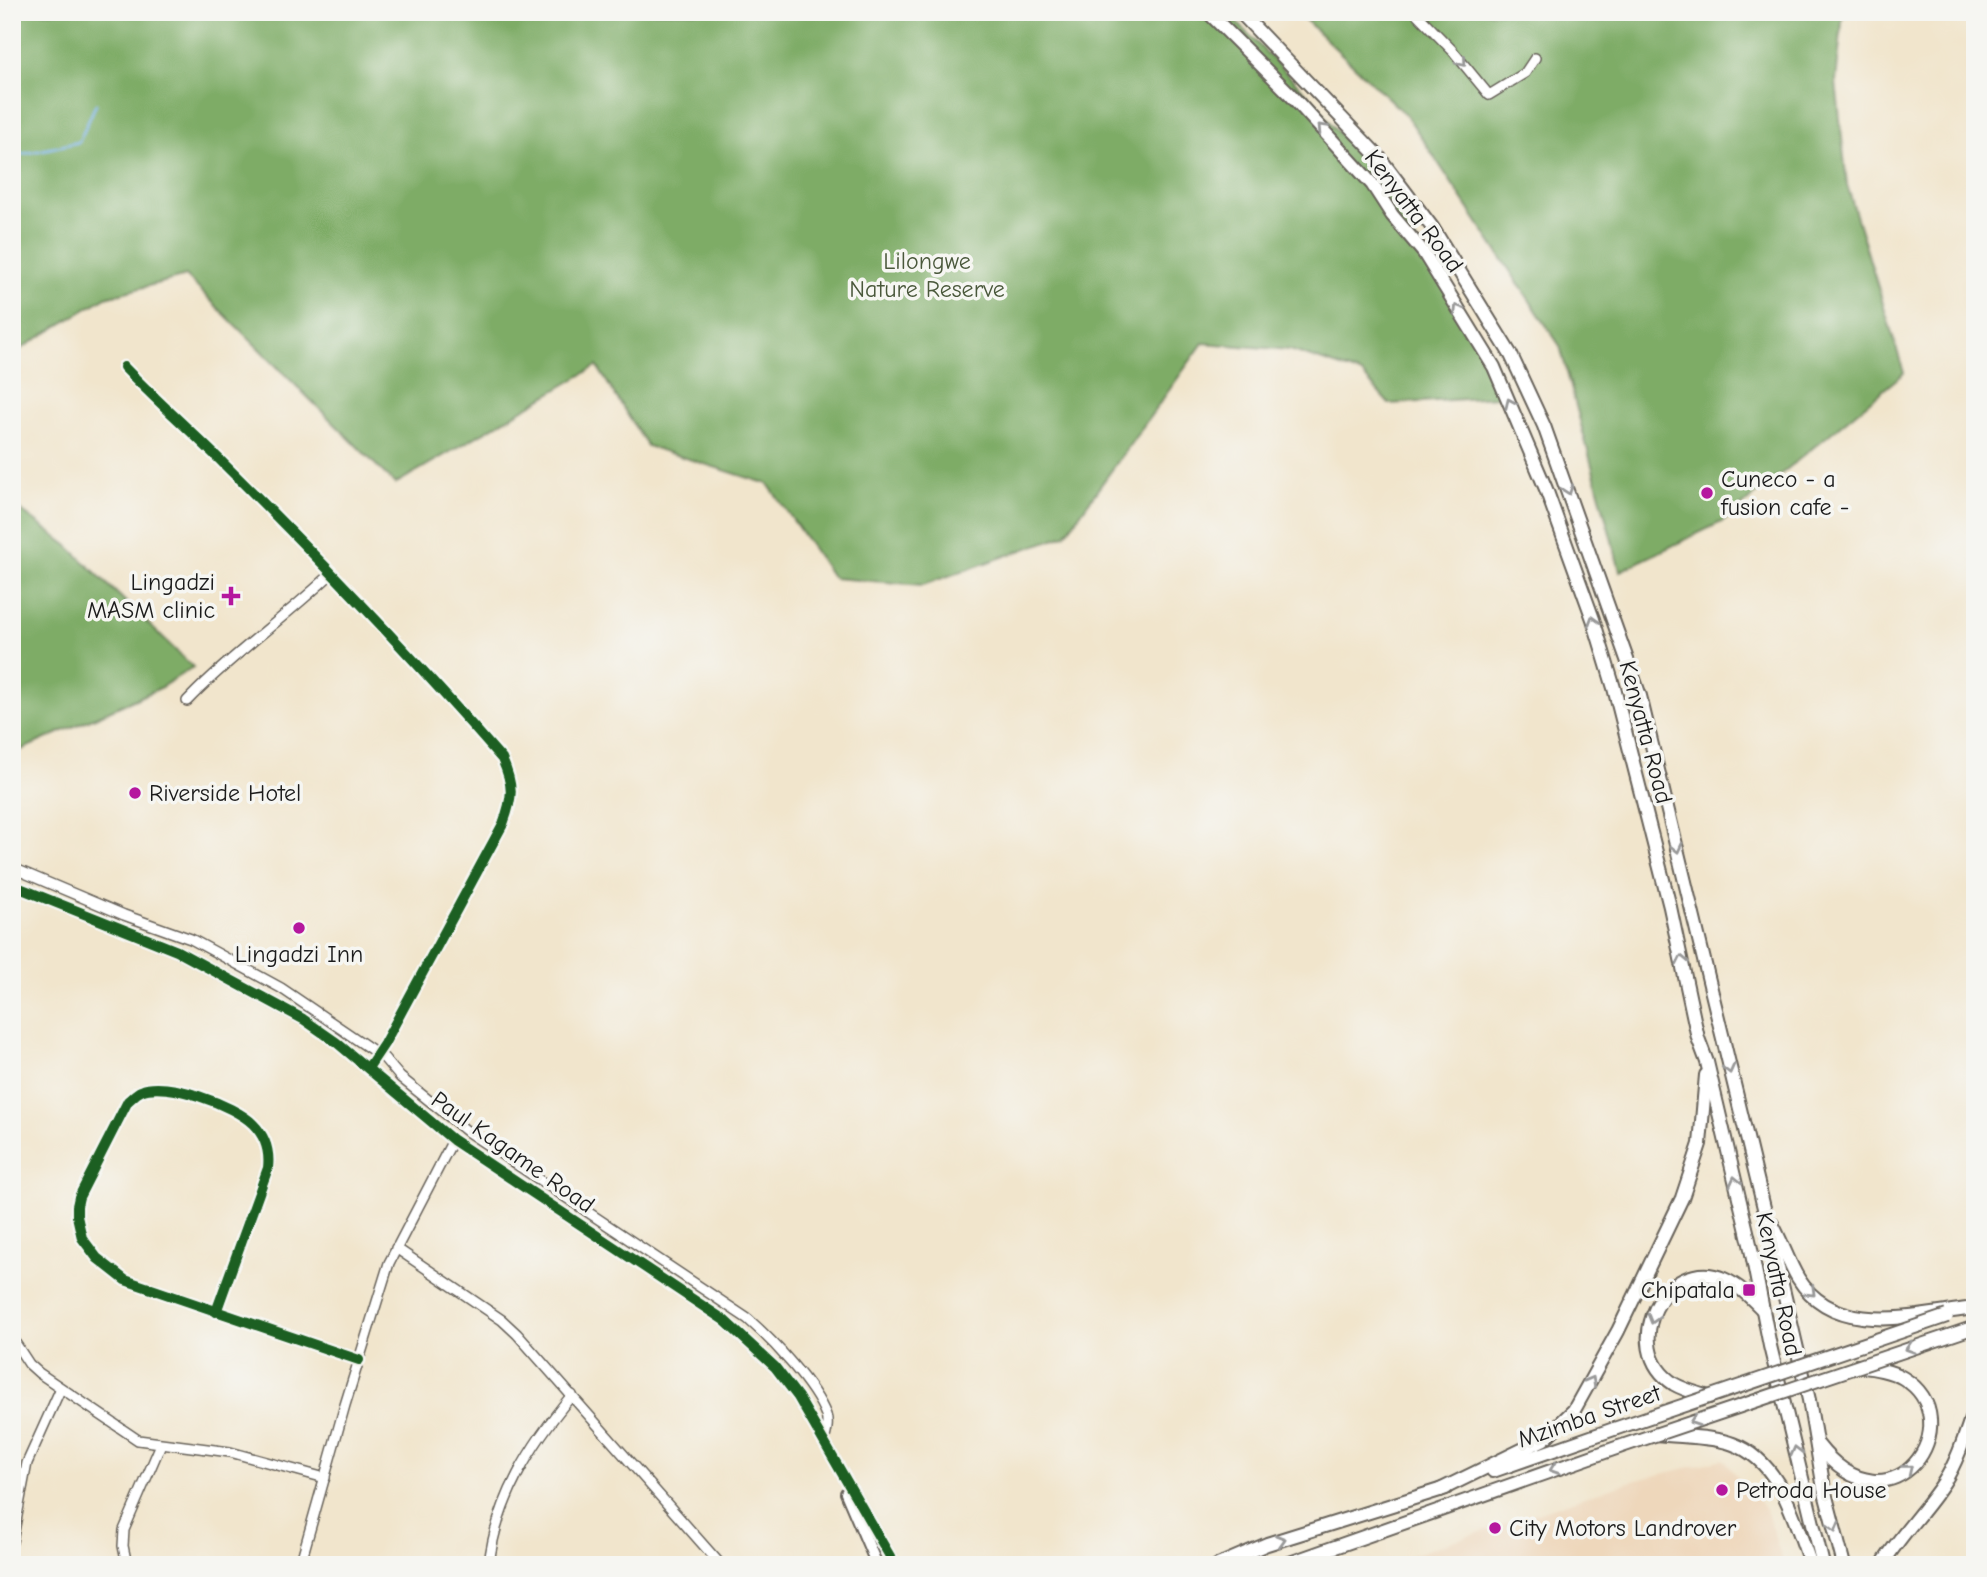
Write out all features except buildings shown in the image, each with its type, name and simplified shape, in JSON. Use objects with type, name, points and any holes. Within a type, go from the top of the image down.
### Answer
[{"type":"main road","name":"Kenyatta Road","points":[[1209,12],[1289,93],[1372,184],[1392,215],[1424,253],[1494,367],[1526,440],[1574,565],[1614,688],[1670,907],[1698,1038],[1707,1062],[1823,1565]]},
{"type":"main road","name":"Kenyatta Road","points":[[1240,12],[1380,158],[1432,227],[1511,355],[1544,426],[1640,696],[1765,1212],[1809,1400],[1824,1489],[1844,1565]]},
{"type":"main road","points":[[1440,1490],[1544,1439],[1574,1410],[1618,1332],[1682,1198],[1700,1144],[1707,1062]]},
{"type":"main road","points":[[1765,1212],[1799,1280],[1814,1297],[1833,1308],[1858,1318],[1886,1320],[1971,1308]]},
{"type":"main road","points":[[1709,1397],[1674,1383],[1659,1370],[1651,1355],[1648,1337],[1659,1301],[1685,1280],[1705,1276],[1722,1278],[1740,1287],[1762,1309]]},
{"type":"main road","name":"Mzimba Street","points":[[1218,1565],[1267,1544],[1440,1490],[1971,1308]]},
{"type":"main road","name":"Mzimba Street","points":[[1284,1565],[1315,1559],[1619,1447],[1975,1327]]},
{"type":"main road","points":[[1815,1442],[1829,1459],[1845,1471],[1865,1478],[1888,1481],[1905,1474],[1916,1462],[1928,1439],[1931,1419],[1924,1401],[1902,1377],[1856,1366]]},
{"type":"main road","points":[[1882,1565],[1891,1549],[1945,1480],[1958,1454],[1975,1407]]},
{"type":"main road","points":[[1657,1434],[1733,1444],[1753,1455],[1769,1469],[1781,1489],[1811,1565]]},
{"type":"street","points":[[1415,12],[1489,95],[1525,73],[1535,58]]},
{"type":"street","points":[[124,367],[368,610],[502,759],[512,784],[512,795],[503,824],[368,1068]]},
{"type":"street","points":[[187,701],[208,679],[332,573]]},
{"type":"street","points":[[12,877],[20,871],[205,946],[281,988],[377,1054],[400,1077],[468,1132],[748,1319],[781,1351],[809,1387],[826,1415],[828,1428],[824,1442]]},
{"type":"street","name":"Paul Kagame Road","points":[[12,886],[177,951],[303,1019],[336,1042],[453,1140],[741,1334],[775,1367],[798,1397],[833,1461],[877,1565]]},
{"type":"street","points":[[216,1312],[268,1168],[268,1150],[255,1126],[239,1114],[180,1091],[155,1088],[141,1091],[128,1101],[79,1197],[76,1216],[79,1229],[97,1258],[116,1275],[216,1312],[359,1360]]},
{"type":"street","points":[[300,1565],[381,1288],[396,1248],[453,1140]]},
{"type":"street","points":[[396,1248],[502,1320],[572,1395],[721,1565]]},
{"type":"street","points":[[12,1338],[29,1364],[61,1390],[134,1438],[230,1452],[325,1478]]},
{"type":"street","points":[[12,1542],[27,1463],[61,1390]]},
{"type":"street","points":[[489,1565],[498,1522],[511,1483],[556,1414],[572,1395]]},
{"type":"street","points":[[127,1565],[122,1538],[124,1530],[161,1444]]},
{"type":"street","name":"Paul Kagame Road","points":[[833,1461],[894,1565]]},
{"type":"shaded area","points":[[1723,1459],[1766,1510],[1784,1565],[1382,1565],[1629,1482]]},
{"type":"green space","name":"Lilongwe Nature Reserve","points":[[27,12],[1227,12],[1309,96],[1387,194],[1511,396],[1389,404],[1362,374],[1290,350],[1203,343],[1065,535],[923,585],[833,578],[768,484],[647,446],[597,366],[395,484],[186,276],[106,297],[19,350],[12,363],[12,18]]},
{"type":"green space","points":[[1297,12],[1843,12],[1836,82],[1847,185],[1904,373],[1724,521],[1620,571],[1560,346],[1407,116]]},
{"type":"green space","points":[[12,504],[67,545],[193,667],[158,689],[12,754]]},
{"type":"waterway","points":[[12,182],[19,155],[79,142],[96,104]]},
{"type":"cycle path","points":[[124,367],[212,452],[366,609],[502,759],[506,768],[511,792],[503,824],[384,1044],[368,1068]]},
{"type":"cycle path","points":[[12,885],[177,951],[303,1019],[336,1042],[453,1140],[724,1320],[775,1367],[798,1397],[895,1565]]},
{"type":"cycle path","points":[[216,1312],[268,1168],[266,1144],[253,1124],[216,1102],[166,1089],[152,1088],[141,1091],[128,1101],[79,1197],[77,1216],[82,1238],[97,1258],[125,1280],[359,1360]]},
{"type":"place","name":"Cuneco - a fusion cafe -","points":[[1707,493]]},
{"type":"place","name":"Lingadzi MASM clinic","points":[[231,596]]},
{"type":"place","name":"Riverside Hotel","points":[[135,793]]},
{"type":"place","name":"Lingadzi Inn","points":[[299,928]]},
{"type":"place","name":"Chipatala","points":[[1749,1290]]},
{"type":"place","name":"Petroda House","points":[[1722,1490]]},
{"type":"place","name":"City Motors Landrover","points":[[1495,1528]]}]
